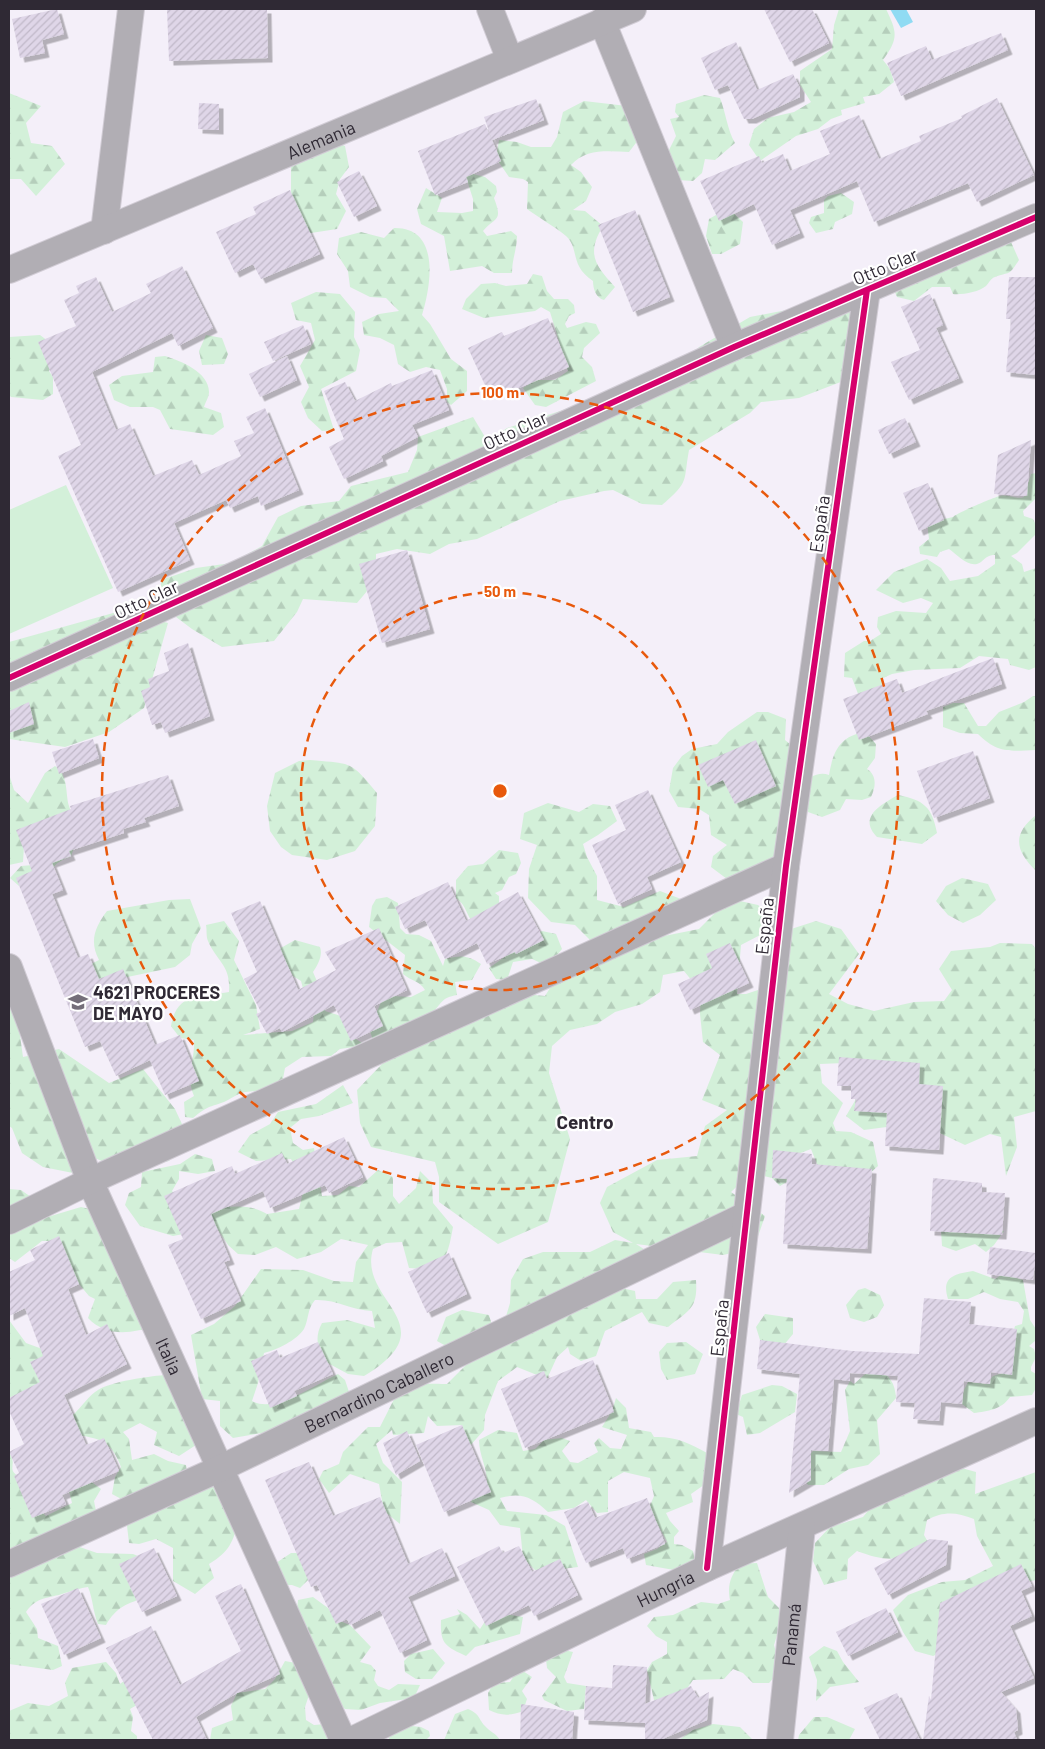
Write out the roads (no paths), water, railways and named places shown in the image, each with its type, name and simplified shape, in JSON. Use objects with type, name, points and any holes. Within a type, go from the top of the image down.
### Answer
[{"type":"street","points":[[104,231],[131,9]]},
{"type":"street","points":[[490,9],[510,60]]},
{"type":"street","name":"Alemania","points":[[9,270],[632,9]]},
{"type":"street","points":[[602,21],[734,346]]},
{"type":"street","name":"Otto Clar","points":[[9,678],[734,346],[1036,217]]},
{"type":"street","name":"España","points":[[707,1568],[786,866],[868,290]]},
{"type":"street","points":[[9,1221],[90,1181],[786,866]]},
{"type":"street","name":"Italia","points":[[9,967],[90,1181],[343,1740]]},
{"type":"street","name":"Bernardino Caballero","points":[[9,1564],[219,1469],[746,1215]]},
{"type":"street","name":"Hungria","points":[[352,1740],[707,1568],[1036,1421]]},
{"type":"street","name":"Panamá","points":[[780,1740],[802,1527]]},
{"type":"water","points":[[890,9],[906,9],[913,22],[901,28]]},
{"type":"place","name":"4621 PROCERES DE MAYO","points":[[78,1002]]},
{"type":"district","name":"Centro","points":[[585,1121]]}]
